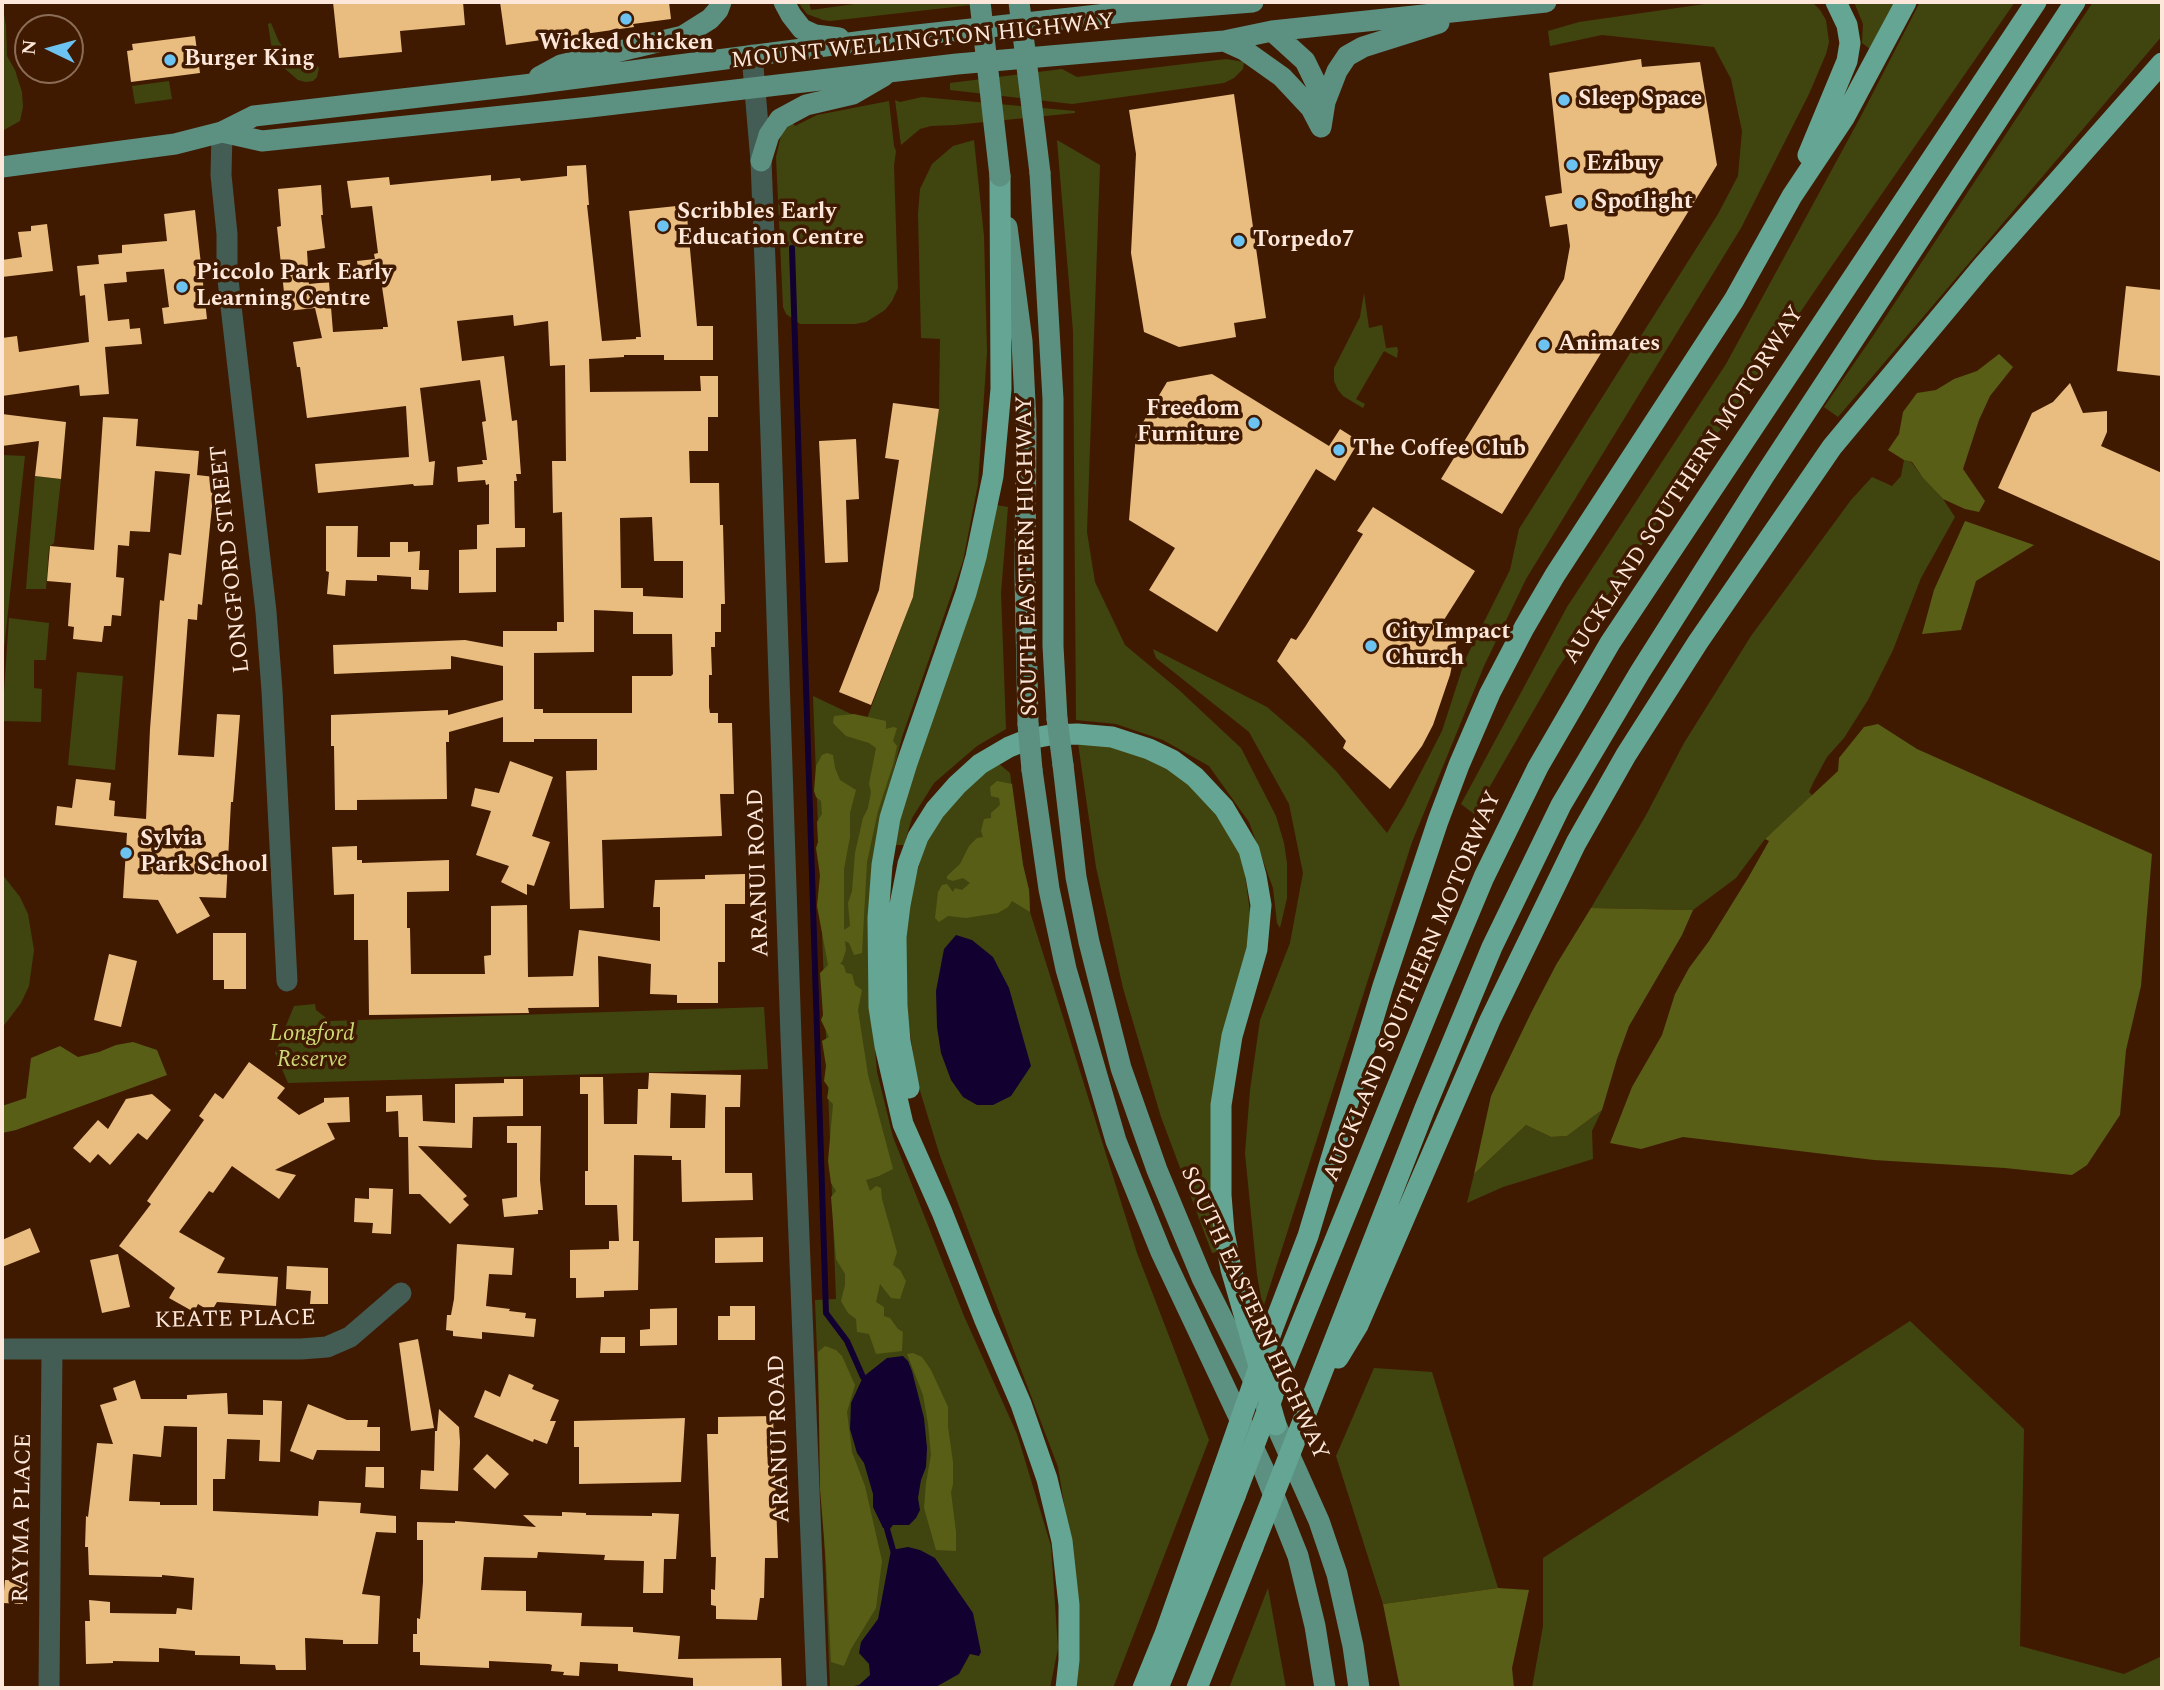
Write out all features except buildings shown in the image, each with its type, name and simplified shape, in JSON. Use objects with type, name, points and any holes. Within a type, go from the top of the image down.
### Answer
[{"type":"highway","points":[[1143,1688],[1308,1236],[1383,986],[1437,821],[1459,765],[1490,693],[1524,628],[1555,575],[1734,300],[1791,195],[1847,61],[1850,43],[1847,25],[1836,2]]},
{"type":"highway","points":[[1791,195],[1844,118],[1906,2]]},
{"type":"highway","name":"AUCKLAND SOUTHERN MOTORWAY","points":[[1158,1688],[1286,1361],[1447,964],[1484,877],[1538,767],[1610,643],[2036,2]]},
{"type":"highway","points":[[1197,1688],[1425,1108],[1492,947],[1561,805],[1640,672],[1764,476],[2075,2]]},
{"type":"highway","points":[[1308,1408],[1357,1325],[1490,1020],[1576,843],[1626,755],[1698,642],[1832,447],[1982,267],[2162,62]]},
{"type":"highway","points":[[1000,176],[1001,389],[993,475],[966,593],[907,763],[891,818],[881,865],[878,918],[879,1007],[903,1124],[1021,1404],[1047,1479],[1062,1541],[1067,1583],[1070,1632],[1066,1688]]},
{"type":"highway","points":[[942,1212],[911,1098],[900,1041],[897,1006],[896,937],[908,864],[918,837],[935,810],[957,785],[980,764],[1019,743],[1050,735],[1077,734],[1112,737],[1149,749],[1172,760],[1195,777],[1224,808],[1249,850],[1256,876],[1261,905],[1257,948],[1232,1036],[1221,1105],[1221,1195],[1231,1269],[1276,1425]]},
{"type":"main road","points":[[524,85],[561,65],[683,36],[710,19],[721,2]]},
{"type":"main road","points":[[784,2],[790,15],[802,29],[815,35],[872,40]]},
{"type":"main road","name":"SOUTH EASTERN HIGHWAY","points":[[980,2],[1023,355],[1028,724],[1049,889],[1066,969],[1116,1141],[1161,1252],[1264,1468],[1298,1556],[1315,1626],[1325,1688]]},
{"type":"main road","name":"SOUTH EASTERN HIGHWAY","points":[[1018,2],[1040,173],[1052,399],[1056,719],[1076,877],[1089,942],[1121,1068],[1157,1170],[1202,1278],[1276,1425],[1319,1521],[1337,1574],[1359,1688]]},
{"type":"main road","points":[[1125,12],[1145,2]]},
{"type":"main road","name":"MOUNT WELLINGTON HIGHWAY","points":[[2,167],[175,144],[222,132],[254,116],[524,85],[872,40],[1125,12],[1253,2]]},
{"type":"main road","name":"MOUNT WELLINGTON HIGHWAY","points":[[222,132],[262,141],[892,72],[1105,50],[1224,41],[1272,31],[1546,2]]},
{"type":"main road","points":[[1224,41],[1244,50],[1282,76],[1311,108],[1321,127],[1325,102],[1337,71],[1347,56],[1363,47],[1481,10]]},
{"type":"main road","points":[[1272,31],[1305,61],[1325,102]]},
{"type":"main road","points":[[761,161],[769,135],[780,119],[806,105],[853,94],[892,72]]},
{"type":"street","name":"ARANUI ROAD","points":[[752,55],[761,161],[817,1688]]},
{"type":"street","name":"LONGFORD STREET","points":[[222,132],[221,175],[227,234],[228,284],[265,605],[272,691],[287,981]]},
{"type":"street","name":"KEATE PLACE","points":[[2,1349],[327,1347],[350,1337],[401,1293]]},
{"type":"street","name":"RAYMA PLACE","points":[[49,1688],[52,1349]]},
{"type":"green space","points":[[2,2],[7,56],[14,68],[14,84],[19,84],[22,92],[23,107],[20,121],[2,131]]},
{"type":"green space","points":[[798,2],[809,2],[811,10],[869,2],[998,2],[830,21],[807,14]]},
{"type":"green space","points":[[1719,2],[1812,2],[1826,20],[1829,42],[1826,54],[1809,94],[1741,228],[1526,579],[1484,666],[1412,842],[1263,1308],[1257,1275],[1245,1153],[1250,1090],[1260,1020],[1290,943],[1303,873],[1289,804],[1249,732],[1156,658],[1153,649],[1267,707],[1336,771],[1387,833],[1442,731],[1465,660],[1510,570],[1519,529],[1718,214],[1738,176],[1742,131],[1731,79],[1714,47],[1602,35],[1550,46],[1548,31],[1579,22]]},
{"type":"green space","points":[[1854,2],[1894,2],[1870,49],[1862,43],[1863,24]]},
{"type":"green space","points":[[1920,2],[2015,2],[1558,668],[1474,814],[1461,804],[1567,607],[1726,364]]},
{"type":"green space","points":[[2093,2],[2162,2],[2162,36],[1838,417],[1824,407]]},
{"type":"green space","points":[[271,23],[284,48],[319,68],[313,81],[298,80],[277,62],[268,24]]},
{"type":"green space","points":[[1226,59],[1244,62],[1243,69],[1224,83],[1072,104],[950,90],[950,83],[1062,69],[1077,77]]},
{"type":"green space","points":[[169,81],[172,99],[135,104],[132,86]]},
{"type":"green space","points":[[922,97],[1075,113],[931,126],[920,129],[901,145],[895,100],[900,102]]},
{"type":"green space","points":[[889,101],[896,151],[894,166],[898,288],[885,310],[866,322],[800,324],[786,314],[783,307],[776,157],[782,131],[791,120],[795,126],[817,115]]},
{"type":"green space","points":[[974,140],[984,236],[987,352],[978,484],[963,561],[902,737],[878,833],[870,990],[877,1072],[893,1137],[964,1316],[1017,1434],[1051,1546],[1058,1648],[1050,1688],[830,1688],[815,1300],[836,1299],[813,696],[866,721],[913,597],[939,409],[940,339],[921,338],[918,214],[920,189],[932,164],[953,146]]},
{"type":"green space","points":[[1057,140],[1100,165],[1087,532],[1095,582],[1125,645],[1179,690],[1241,748],[1276,816],[1284,843],[1287,898],[1280,928],[1273,888],[1249,822],[1209,766],[1163,740],[1116,724],[1076,720],[1073,331]]},
{"type":"green space","points":[[1364,293],[1369,328],[1382,325],[1386,348],[1397,347],[1398,350],[1397,358],[1384,351],[1356,399],[1365,404],[1363,408],[1338,390],[1334,381],[1334,368],[1360,317]]},
{"type":"green space","points":[[1999,354],[2013,367],[1990,396],[1963,469],[1985,501],[1979,512],[1943,499],[1912,462],[1888,450],[1899,434],[1903,412],[1917,393],[1936,390],[1954,379],[1977,371]]},
{"type":"green space","points":[[2,455],[25,456],[2,667]]},
{"type":"green space","points":[[1904,460],[1911,462],[1955,517],[1921,578],[1893,650],[1868,700],[1844,738],[1827,757],[1814,781],[1809,792],[1813,796],[1765,839],[1736,878],[1693,910],[1591,908],[1645,817],[1684,743],[1751,636],[1851,500],[1872,477],[1892,486],[1901,476]]},
{"type":"green space","points":[[35,476],[61,479],[54,543],[49,547],[46,589],[26,589]]},
{"type":"green space","points":[[996,505],[1008,507],[1001,593],[1006,729],[977,746],[934,783],[912,818],[904,845],[895,845],[896,826]]},
{"type":"green space","points":[[1965,521],[2034,545],[1976,581],[1961,630],[1922,634],[1934,590]]},
{"type":"green space","points":[[9,618],[49,623],[46,660],[34,660],[34,688],[42,689],[41,722],[2,721]]},
{"type":"green space","points":[[77,672],[123,676],[115,770],[68,765]]},
{"type":"green space","points":[[854,714],[886,721],[886,729],[897,728],[893,741],[897,746],[893,765],[878,811],[867,862],[862,953],[854,955],[849,943],[845,941],[846,950],[840,963],[846,973],[852,974],[855,985],[862,990],[858,1010],[868,1075],[893,1169],[866,1180],[870,1191],[876,1186],[881,1188],[897,1252],[893,1265],[900,1270],[906,1281],[900,1299],[891,1298],[880,1284],[876,1302],[884,1307],[884,1316],[890,1318],[903,1332],[902,1351],[876,1354],[869,1334],[857,1332],[856,1319],[848,1313],[841,1301],[845,1274],[836,1259],[831,1197],[836,1191],[831,1183],[828,1161],[833,1104],[827,1098],[829,1088],[824,1081],[826,1066],[822,1041],[829,1037],[821,1020],[823,1015],[820,973],[828,965],[817,906],[820,875],[816,848],[817,822],[822,814],[821,801],[814,791],[816,766],[822,755],[827,753],[833,755],[840,780],[856,790],[850,813],[850,837],[844,869],[844,930],[850,926],[848,903],[852,891],[855,853],[868,808],[871,792],[869,784],[876,748],[846,736],[833,723],[834,716]]},
{"type":"green space","points":[[1878,724],[1917,749],[2152,854],[2141,986],[2126,1050],[2120,1115],[2087,1165],[2072,1175],[1874,1160],[1683,1137],[1641,1149],[1610,1143],[1632,1087],[1662,1035],[1675,994],[1748,878],[1769,841],[1765,839],[1838,771],[1839,758],[1864,727]]},
{"type":"green space","points":[[1078,743],[1124,748],[1168,768],[1213,804],[1243,859],[1252,928],[1229,1011],[1220,1251],[1212,1253],[1161,1117],[1123,988],[1096,867]]},
{"type":"green space","points":[[998,763],[1010,773],[1029,890],[1030,912],[1137,1253],[1209,1440],[1113,1688],[1075,1688],[1075,1570],[1058,1467],[940,1156],[917,1081],[907,1011],[905,932],[923,849],[952,801],[976,778]]},
{"type":"green space","points":[[997,781],[1012,784],[1030,912],[1012,901],[998,913],[966,918],[948,916],[939,922],[935,918],[938,892],[942,885],[947,884],[953,892],[955,888],[962,890],[970,883],[963,878],[953,881],[947,879],[947,876],[960,864],[969,846],[977,838],[983,837],[981,831],[984,819],[991,818],[991,813],[1000,805],[999,798],[991,796],[990,787]]},
{"type":"green space","points":[[2,874],[20,897],[28,914],[34,950],[29,986],[21,1003],[2,1028]]},
{"type":"green space","points":[[1591,908],[1693,910],[1682,935],[1629,1026],[1602,1110],[1567,1136],[1551,1137],[1526,1125],[1474,1174],[1491,1096],[1556,965]]},
{"type":"green space","name":"Longford Reserve","points":[[315,1004],[316,1010],[330,1021],[764,1007],[768,1069],[288,1083],[275,1053],[294,1006]]},
{"type":"green space","points":[[133,1042],[157,1050],[167,1075],[2,1133],[2,1106],[26,1098],[31,1058],[60,1046],[78,1057]]},
{"type":"green space","points":[[1602,1110],[1592,1131],[1593,1159],[1503,1187],[1467,1203],[1474,1174],[1526,1125],[1551,1137],[1567,1136]]},
{"type":"green space","points":[[1910,1321],[2024,1429],[2020,1646],[2124,1674],[2162,1656],[2162,1688],[1532,1688],[1543,1626],[1543,1558]]},
{"type":"green space","points":[[825,1346],[836,1350],[842,1356],[855,1385],[847,1412],[852,1452],[865,1486],[882,1561],[876,1608],[844,1666],[831,1662],[820,1489],[818,1352]]},
{"type":"green space","points":[[913,1353],[922,1357],[931,1370],[948,1407],[956,1551],[936,1550],[924,1508],[931,1455],[923,1395],[907,1354]]},
{"type":"green space","points":[[1374,1368],[1432,1372],[1498,1588],[1383,1604],[1336,1456]]},
{"type":"green space","points":[[1268,1588],[1286,1688],[1229,1688]]},
{"type":"green space","points":[[1498,1588],[1529,1590],[1512,1668],[1514,1688],[1400,1688],[1383,1604]]},
{"type":"shaded area","points":[[956,935],[972,940],[993,957],[1009,988],[1031,1066],[1011,1096],[993,1105],[977,1105],[963,1097],[951,1080],[941,1053],[936,991],[944,949]]},
{"type":"shaded area","points":[[903,1356],[912,1371],[924,1418],[926,1467],[921,1480],[918,1498],[920,1510],[916,1518],[909,1525],[893,1525],[890,1529],[883,1528],[873,1507],[873,1494],[864,1463],[857,1453],[850,1429],[851,1403],[863,1377],[887,1358]]},
{"type":"shaded area","points":[[908,1547],[935,1558],[973,1613],[981,1652],[979,1656],[970,1654],[959,1674],[934,1688],[844,1688],[859,1685],[870,1675],[869,1664],[859,1653],[861,1642],[878,1619],[891,1550]]},
{"type":"waterway","points":[[792,248],[826,1313],[847,1341],[863,1377]]},
{"type":"waterway","points":[[887,1529],[893,1550]]},
{"type":"place","name":"Wicked Chicken","points":[[626,19]]},
{"type":"place","name":"Burger King","points":[[170,60]]},
{"type":"place","name":"Sleep Space","points":[[1564,100]]},
{"type":"place","name":"Ezibuy","points":[[1572,165]]},
{"type":"place","name":"Spotlight","points":[[1580,203]]},
{"type":"place","name":"Scribbles Early Education Centre","points":[[663,226]]},
{"type":"place","name":"Torpedo7","points":[[1239,241]]},
{"type":"place","name":"Piccolo Park Early Learning Centre","points":[[182,287]]},
{"type":"place","name":"Animates","points":[[1544,345]]},
{"type":"place","name":"Freedom Furniture","points":[[1254,423]]},
{"type":"place","name":"The Coffee Club","points":[[1339,450]]},
{"type":"place","name":"City Impact Church","points":[[1371,646]]},
{"type":"place","name":"Sylvia Park School","points":[[126,853]]}]
